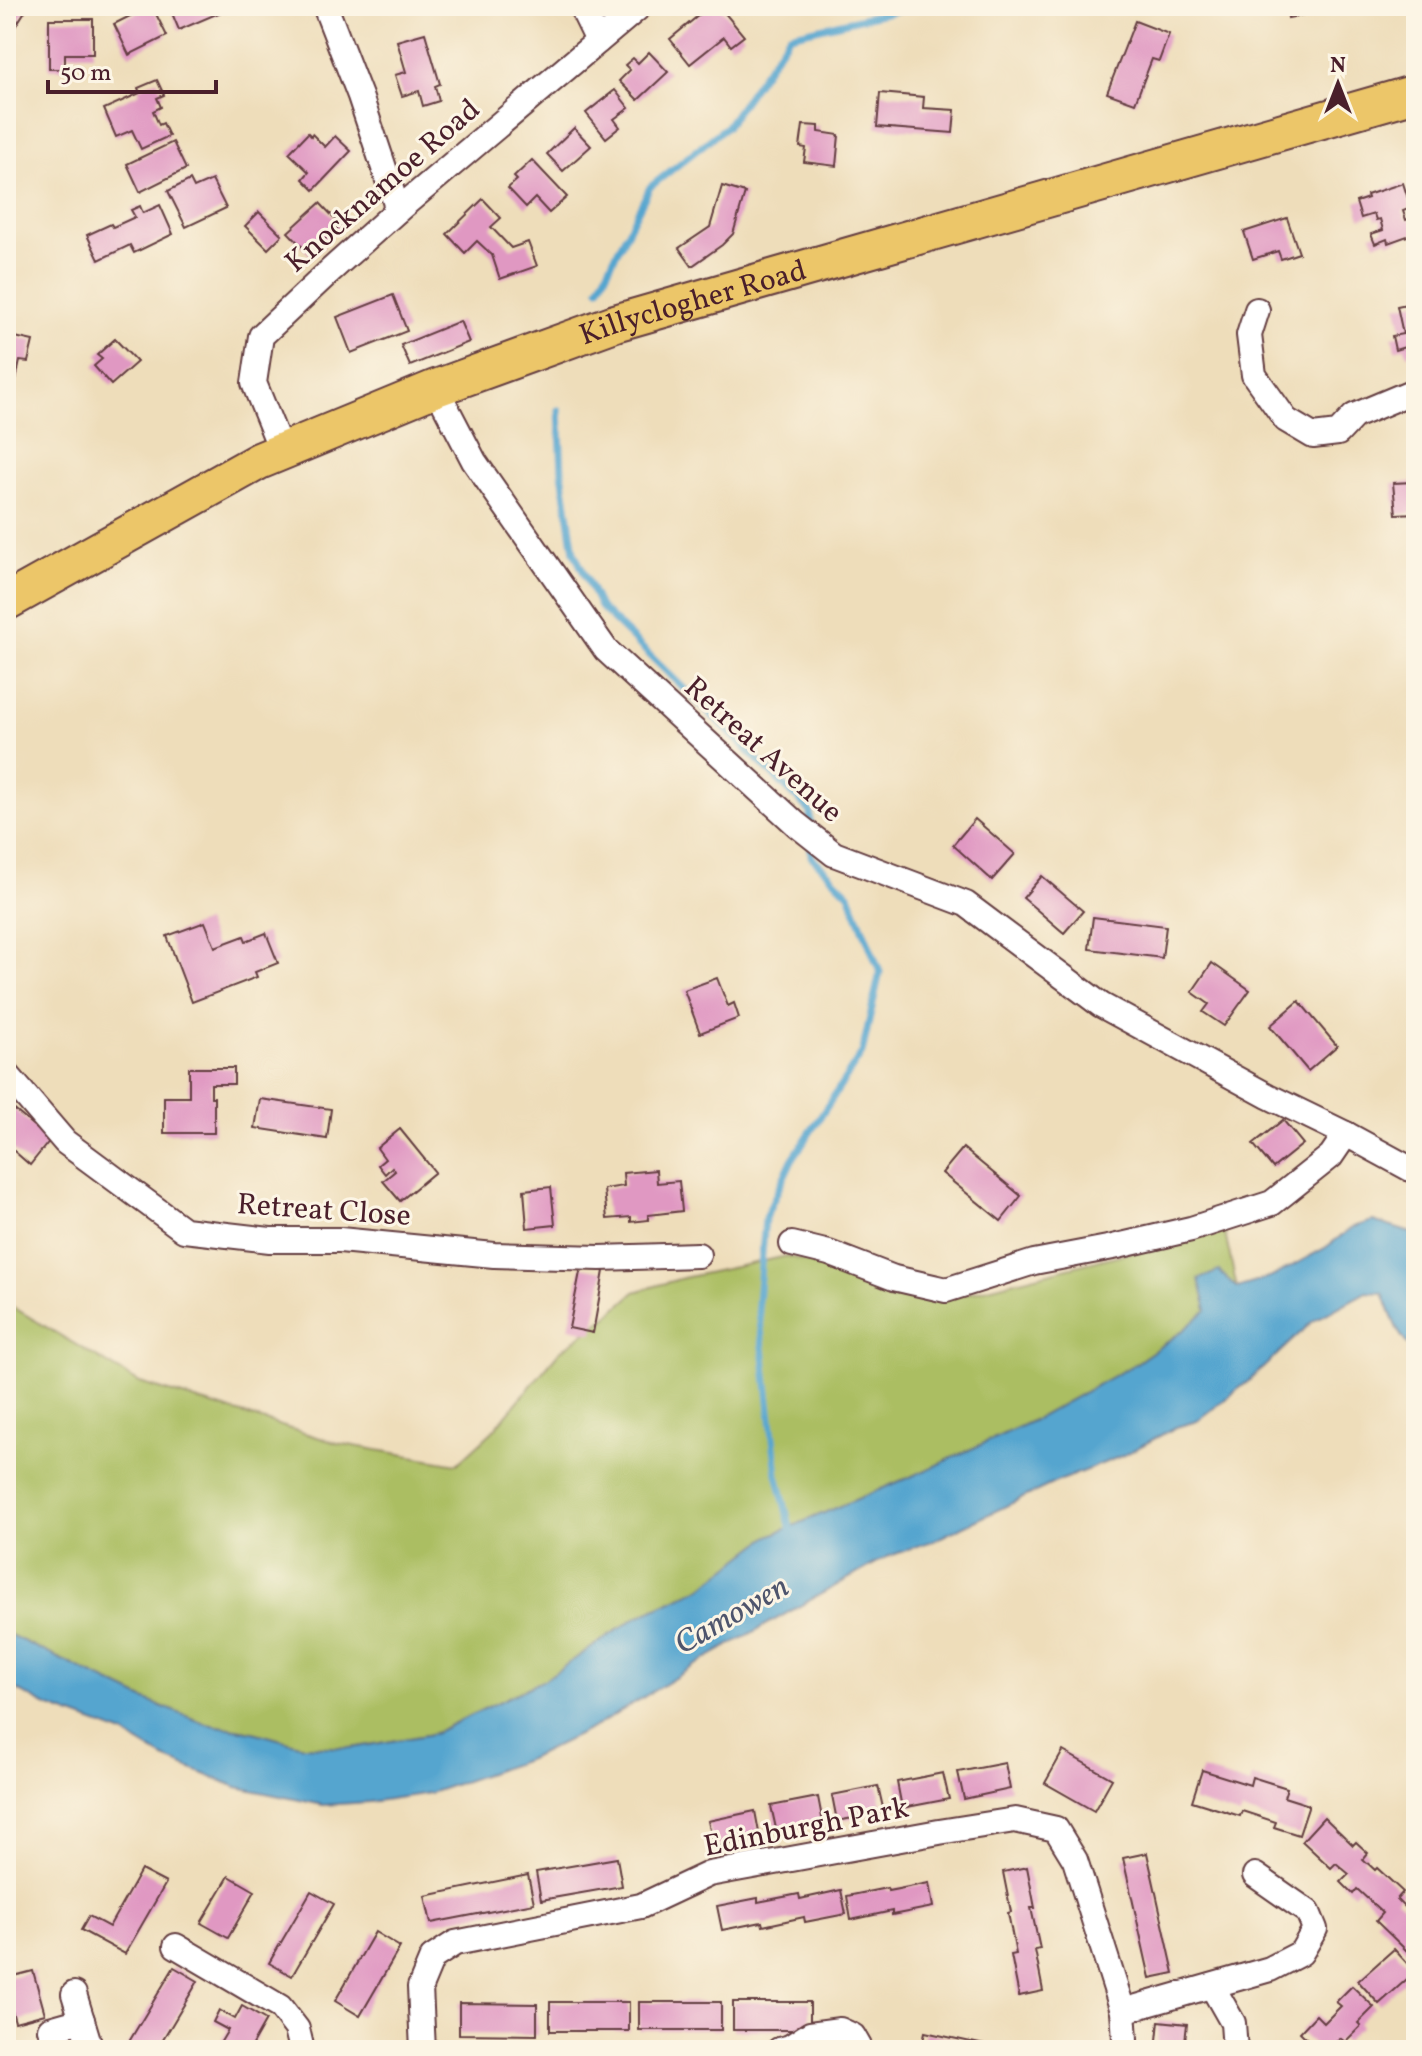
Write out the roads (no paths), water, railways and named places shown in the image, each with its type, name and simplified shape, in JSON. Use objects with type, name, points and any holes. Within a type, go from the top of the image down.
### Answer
[{"type":"highway","name":"Killyclogher Road","points":[[6,602],[259,461],[436,388],[615,323],[1416,93]]},
{"type":"street","points":[[325,6],[360,96],[398,210]]},
{"type":"street","points":[[581,6],[598,41]]},
{"type":"street","name":"Knocknamoe Road","points":[[282,452],[254,383],[261,336],[398,210],[640,6]]},
{"type":"street","points":[[1257,310],[1249,335],[1254,375],[1286,420],[1313,436],[1338,433],[1354,416],[1416,390]]},
{"type":"street","name":"Retreat Avenue","points":[[436,388],[474,461],[606,650],[796,824],[834,854],[966,904],[1101,1005],[1416,1172]]},
{"type":"street","name":"Retreat Close","points":[[6,1073],[65,1142],[184,1230],[270,1240],[340,1240],[494,1255],[600,1258],[698,1255]]},
{"type":"street","points":[[792,1244],[829,1253],[894,1278],[946,1290],[1034,1262],[1191,1229],[1272,1203],[1331,1156],[1346,1134]]},
{"type":"street","name":"Edinburgh Park","points":[[423,2050],[420,1987],[432,1958],[455,1943],[641,1906],[709,1874],[1015,1820],[1056,1829],[1075,1860],[1123,2011],[1123,2050]]},
{"type":"street","points":[[1123,2011],[1270,1969],[1301,1953],[1315,1929],[1308,1912],[1255,1875]]},
{"type":"street","points":[[176,1946],[280,2007],[297,2029],[302,2050]]},
{"type":"street","points":[[1212,1986],[1233,2023],[1235,2050]]},
{"type":"street","points":[[74,1994],[91,2050]]},
{"type":"street","points":[[50,2029],[82,2020]]},
{"type":"street","points":[[779,2050],[810,2034],[840,2030],[853,2036],[861,2050]]},
{"type":"water","name":"Camowen","points":[[1373,1221],[1411,1233],[1416,1238],[1416,1352],[1399,1333],[1383,1293],[1366,1292],[1313,1321],[1250,1380],[1197,1421],[1176,1427],[1124,1455],[1056,1482],[937,1539],[887,1557],[707,1658],[598,1725],[529,1759],[430,1793],[323,1805],[237,1787],[164,1758],[124,1734],[45,1705],[6,1684],[6,1633],[148,1701],[206,1724],[253,1732],[303,1746],[352,1748],[432,1734],[544,1680],[637,1617],[701,1588],[769,1536],[924,1471],[1034,1420],[1135,1364],[1207,1310],[1199,1279],[1219,1271],[1237,1288],[1272,1277],[1325,1248],[1353,1227]]},
{"type":"waterway","points":[[599,288],[650,187],[726,127],[790,35],[915,6]]},
{"type":"waterway","points":[[559,410],[562,472],[574,552],[600,607],[810,811],[810,828]]},
{"type":"waterway","points":[[792,1534],[777,1474],[758,1302],[765,1218],[792,1160],[862,1053],[880,972],[849,894],[811,856],[811,845]]}]
